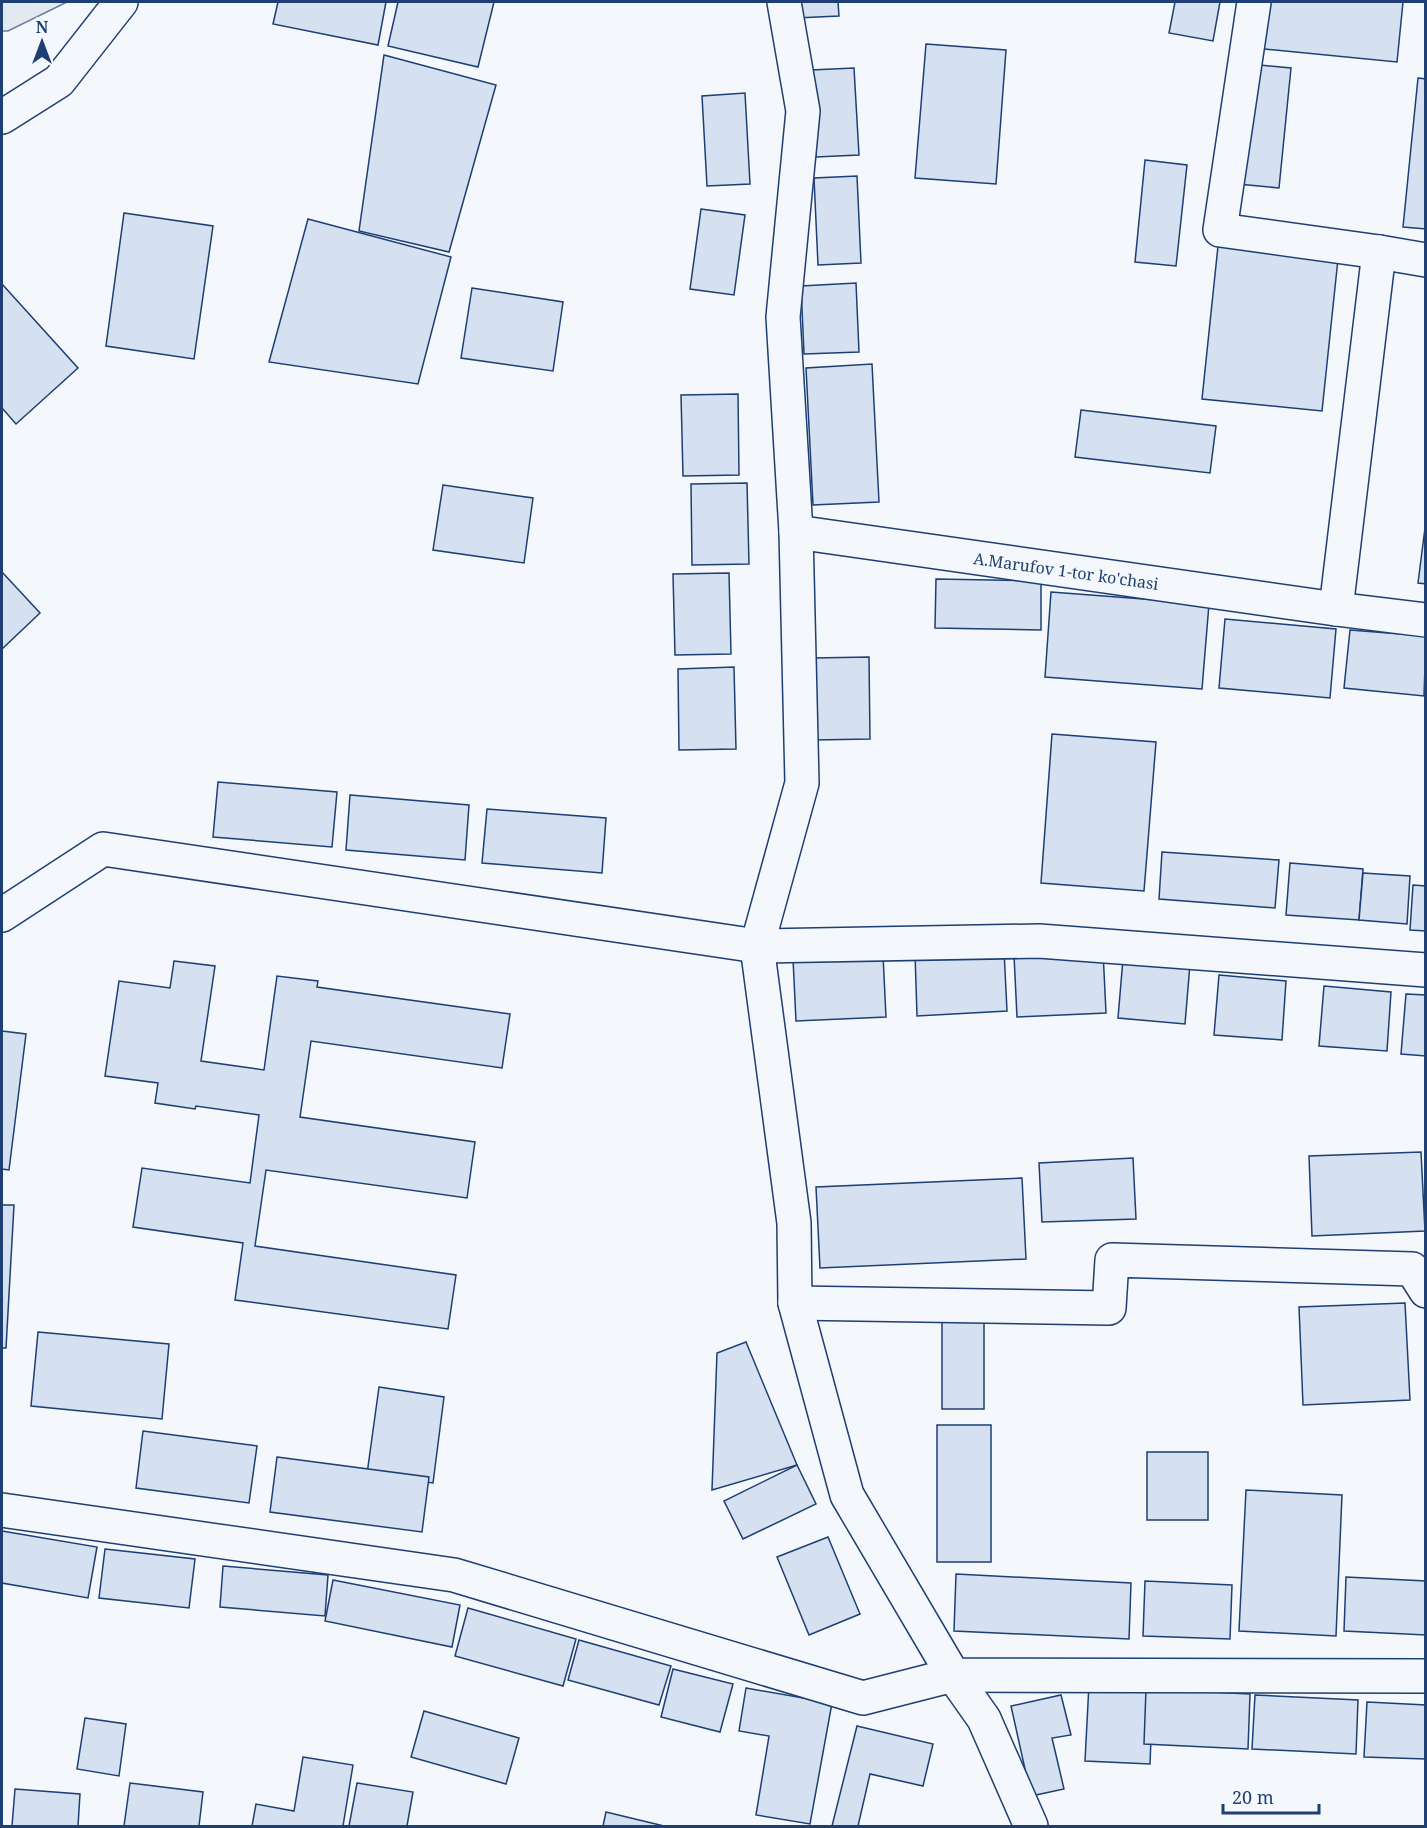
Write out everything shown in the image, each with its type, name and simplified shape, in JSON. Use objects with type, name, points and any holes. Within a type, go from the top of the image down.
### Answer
[{"type":"street","points":[[2,117],[59,81],[121,2]]},
{"type":"street","points":[[784,2],[803,111],[783,317],[796,532],[802,783],[757,946],[794,1223],[795,1303],[847,1494],[953,1674],[984,1719],[1031,1827]]},
{"type":"street","points":[[1254,2],[1220,230],[1425,260]]},
{"type":"street","points":[[1336,609],[1379,252]]},
{"type":"street","name":"A.Marufov 1-tor ko'chasi","points":[[796,532],[1425,620]]},
{"type":"street","points":[[2,915],[103,849],[757,946],[1039,941],[1425,970]]},
{"type":"street","points":[[795,1303],[1109,1308],[1112,1260],[1412,1269],[1425,1291]]},
{"type":"street","points":[[2,1510],[454,1575],[862,1698],[953,1674],[1412,1674],[1425,1676]]},
{"type":"shaded area","points":[[2,2],[67,2],[8,31],[2,31]]},
{"type":"building","points":[[278,2],[386,2],[378,45],[273,24]]},
{"type":"building","points":[[398,2],[494,2],[478,67],[388,46]]},
{"type":"building","points":[[795,2],[838,2],[839,16],[796,18]]},
{"type":"building","points":[[1175,2],[1220,2],[1213,41],[1169,33]]},
{"type":"building","points":[[1259,2],[1403,2],[1397,62],[1254,48]]},
{"type":"building","points":[[926,44],[1006,50],[996,184],[915,178]]},
{"type":"building","points":[[384,55],[496,85],[449,252],[359,231]]},
{"type":"building","points":[[1250,64],[1291,68],[1279,188],[1238,184]]},
{"type":"building","points":[[854,68],[859,155],[816,157],[811,70]]},
{"type":"building","points":[[1418,78],[1426,79],[1426,229],[1403,227]]},
{"type":"building","points":[[745,93],[750,184],[707,186],[702,96]]},
{"type":"building","points":[[1145,160],[1187,165],[1176,266],[1135,262]]},
{"type":"building","points":[[857,176],[861,263],[818,265],[814,178]]},
{"type":"building","points":[[701,209],[745,215],[734,295],[690,289]]},
{"type":"building","points":[[124,213],[213,226],[194,359],[106,346]]},
{"type":"building","points":[[308,219],[451,257],[418,384],[269,362]]},
{"type":"building","points":[[1218,246],[1338,259],[1322,411],[1202,399]]},
{"type":"building","points":[[856,283],[859,352],[804,354],[801,286]]},
{"type":"building","points":[[2,284],[78,368],[16,424],[2,408]]},
{"type":"building","points":[[472,288],[563,302],[553,371],[461,358]]},
{"type":"building","points":[[872,364],[879,502],[813,505],[806,368]]},
{"type":"building","points":[[738,394],[739,475],[683,476],[681,395]]},
{"type":"building","points":[[1081,410],[1216,426],[1210,473],[1075,457]]},
{"type":"building","points":[[747,483],[749,564],[692,565],[691,484]]},
{"type":"building","points":[[443,485],[533,498],[524,563],[433,550]]},
{"type":"building","points":[[1426,520],[1426,584],[1418,583]]},
{"type":"building","points":[[2,572],[40,613],[2,649]]},
{"type":"building","points":[[729,573],[731,654],[675,655],[673,574]]},
{"type":"building","points":[[936,579],[1041,581],[1041,630],[935,628]]},
{"type":"building","points":[[1051,592],[1209,604],[1202,689],[1045,677]]},
{"type":"building","points":[[1225,619],[1336,629],[1330,698],[1219,688]]},
{"type":"building","points":[[1350,630],[1426,636],[1424,696],[1344,688]]},
{"type":"building","points":[[869,657],[870,739],[814,740],[813,658]]},
{"type":"building","points":[[734,667],[736,749],[679,750],[678,669]]},
{"type":"building","points":[[1052,734],[1156,742],[1144,891],[1041,883]]},
{"type":"building","points":[[218,782],[337,792],[332,847],[213,837]]},
{"type":"building","points":[[350,795],[469,805],[465,860],[346,850]]},
{"type":"building","points":[[487,809],[606,818],[602,873],[482,863]]},
{"type":"building","points":[[1162,852],[1279,860],[1275,908],[1159,899]]},
{"type":"building","points":[[1290,863],[1363,869],[1359,920],[1286,915]]},
{"type":"building","points":[[1363,873],[1410,876],[1407,924],[1359,920]]},
{"type":"building","points":[[1413,885],[1426,886],[1426,931],[1410,930]]},
{"type":"building","points":[[1004,950],[1007,1011],[917,1016],[915,953]]},
{"type":"building","points":[[1103,951],[1106,1013],[1017,1017],[1014,955]]},
{"type":"building","points":[[883,955],[886,1017],[796,1021],[793,959]]},
{"type":"building","points":[[1123,959],[1190,964],[1185,1024],[1118,1018]]},
{"type":"building","points":[[174,961],[215,966],[201,1061],[264,1070],[277,976],[318,981],[317,987],[510,1014],[502,1068],[311,1041],[300,1117],[475,1142],[467,1198],[266,1170],[255,1246],[456,1275],[448,1329],[235,1300],[243,1243],[133,1227],[142,1168],[250,1183],[259,1115],[155,1103],[158,1083],[105,1076],[119,981],[170,988]]},
{"type":"building","points":[[1219,975],[1286,981],[1282,1040],[1214,1035]]},
{"type":"building","points":[[1324,986],[1391,992],[1387,1051],[1319,1046]]},
{"type":"building","points":[[1406,994],[1426,995],[1426,1056],[1401,1054]]},
{"type":"building","points":[[2,1031],[26,1034],[9,1170],[2,1169]]},
{"type":"building","points":[[1421,1152],[1425,1231],[1312,1236],[1309,1156]]},
{"type":"building","points":[[1133,1158],[1136,1219],[1042,1222],[1039,1163]]},
{"type":"building","points":[[1022,1178],[1026,1259],[820,1268],[816,1187]]},
{"type":"building","points":[[2,1205],[14,1205],[6,1348],[2,1348]]},
{"type":"building","points":[[1405,1303],[1410,1400],[1303,1405],[1299,1307]]},
{"type":"building","points":[[942,1316],[984,1316],[984,1409],[942,1409]]},
{"type":"building","points":[[38,1332],[169,1344],[162,1419],[31,1406]]},
{"type":"building","points":[[746,1342],[797,1465],[712,1490],[717,1353]]},
{"type":"building","points":[[379,1387],[444,1397],[433,1483],[367,1474]]},
{"type":"building","points":[[937,1425],[991,1425],[991,1562],[937,1562]]},
{"type":"building","points":[[143,1431],[257,1446],[249,1503],[136,1488]]},
{"type":"building","points":[[1147,1452],[1208,1452],[1208,1520],[1147,1520]]},
{"type":"building","points":[[277,1457],[429,1477],[422,1532],[270,1512]]},
{"type":"building","points":[[797,1465],[816,1504],[743,1539],[724,1501]]},
{"type":"building","points":[[1246,1490],[1342,1495],[1336,1636],[1239,1631]]},
{"type":"building","points":[[2,1531],[97,1547],[88,1598],[2,1583]]},
{"type":"building","points":[[828,1537],[860,1614],[809,1635],[777,1557]]},
{"type":"building","points":[[105,1549],[195,1559],[189,1608],[99,1598]]},
{"type":"building","points":[[223,1566],[328,1575],[325,1616],[220,1607]]},
{"type":"building","points":[[956,1574],[1131,1583],[1129,1639],[954,1631]]},
{"type":"building","points":[[1346,1577],[1426,1581],[1426,1635],[1344,1631]]},
{"type":"building","points":[[333,1580],[460,1605],[452,1647],[325,1621]]},
{"type":"building","points":[[1145,1581],[1232,1585],[1230,1639],[1143,1636]]},
{"type":"building","points":[[468,1608],[576,1639],[563,1686],[455,1656]]},
{"type":"building","points":[[579,1640],[671,1666],[659,1705],[568,1680]]},
{"type":"building","points":[[673,1669],[733,1684],[720,1732],[661,1717]]},
{"type":"building","points":[[1089,1684],[1153,1687],[1150,1764],[1085,1761]]},
{"type":"building","points":[[746,1688],[832,1703],[810,1824],[756,1815],[769,1736],[739,1731]]},
{"type":"building","points":[[1146,1689],[1250,1694],[1248,1749],[1144,1744]]},
{"type":"building","points":[[1061,1695],[1071,1735],[1052,1738],[1064,1789],[1031,1796],[1011,1706]]},
{"type":"building","points":[[1255,1695],[1358,1700],[1356,1754],[1252,1749]]},
{"type":"building","points":[[1367,1702],[1426,1705],[1426,1759],[1364,1757]]},
{"type":"building","points":[[424,1711],[519,1738],[506,1784],[411,1757]]},
{"type":"building","points":[[85,1718],[126,1724],[119,1776],[77,1769]]},
{"type":"building","points":[[857,1726],[933,1744],[923,1786],[870,1774],[858,1826],[832,1826]]},
{"type":"building","points":[[303,1757],[353,1765],[343,1826],[252,1826],[256,1804],[294,1811]]},
{"type":"building","points":[[130,1783],[203,1792],[199,1826],[124,1826]]},
{"type":"building","points":[[357,1783],[413,1792],[407,1826],[349,1826]]},
{"type":"building","points":[[15,1789],[80,1794],[78,1826],[12,1826]]},
{"type":"building","points":[[606,1812],[664,1826],[603,1826]]}]
